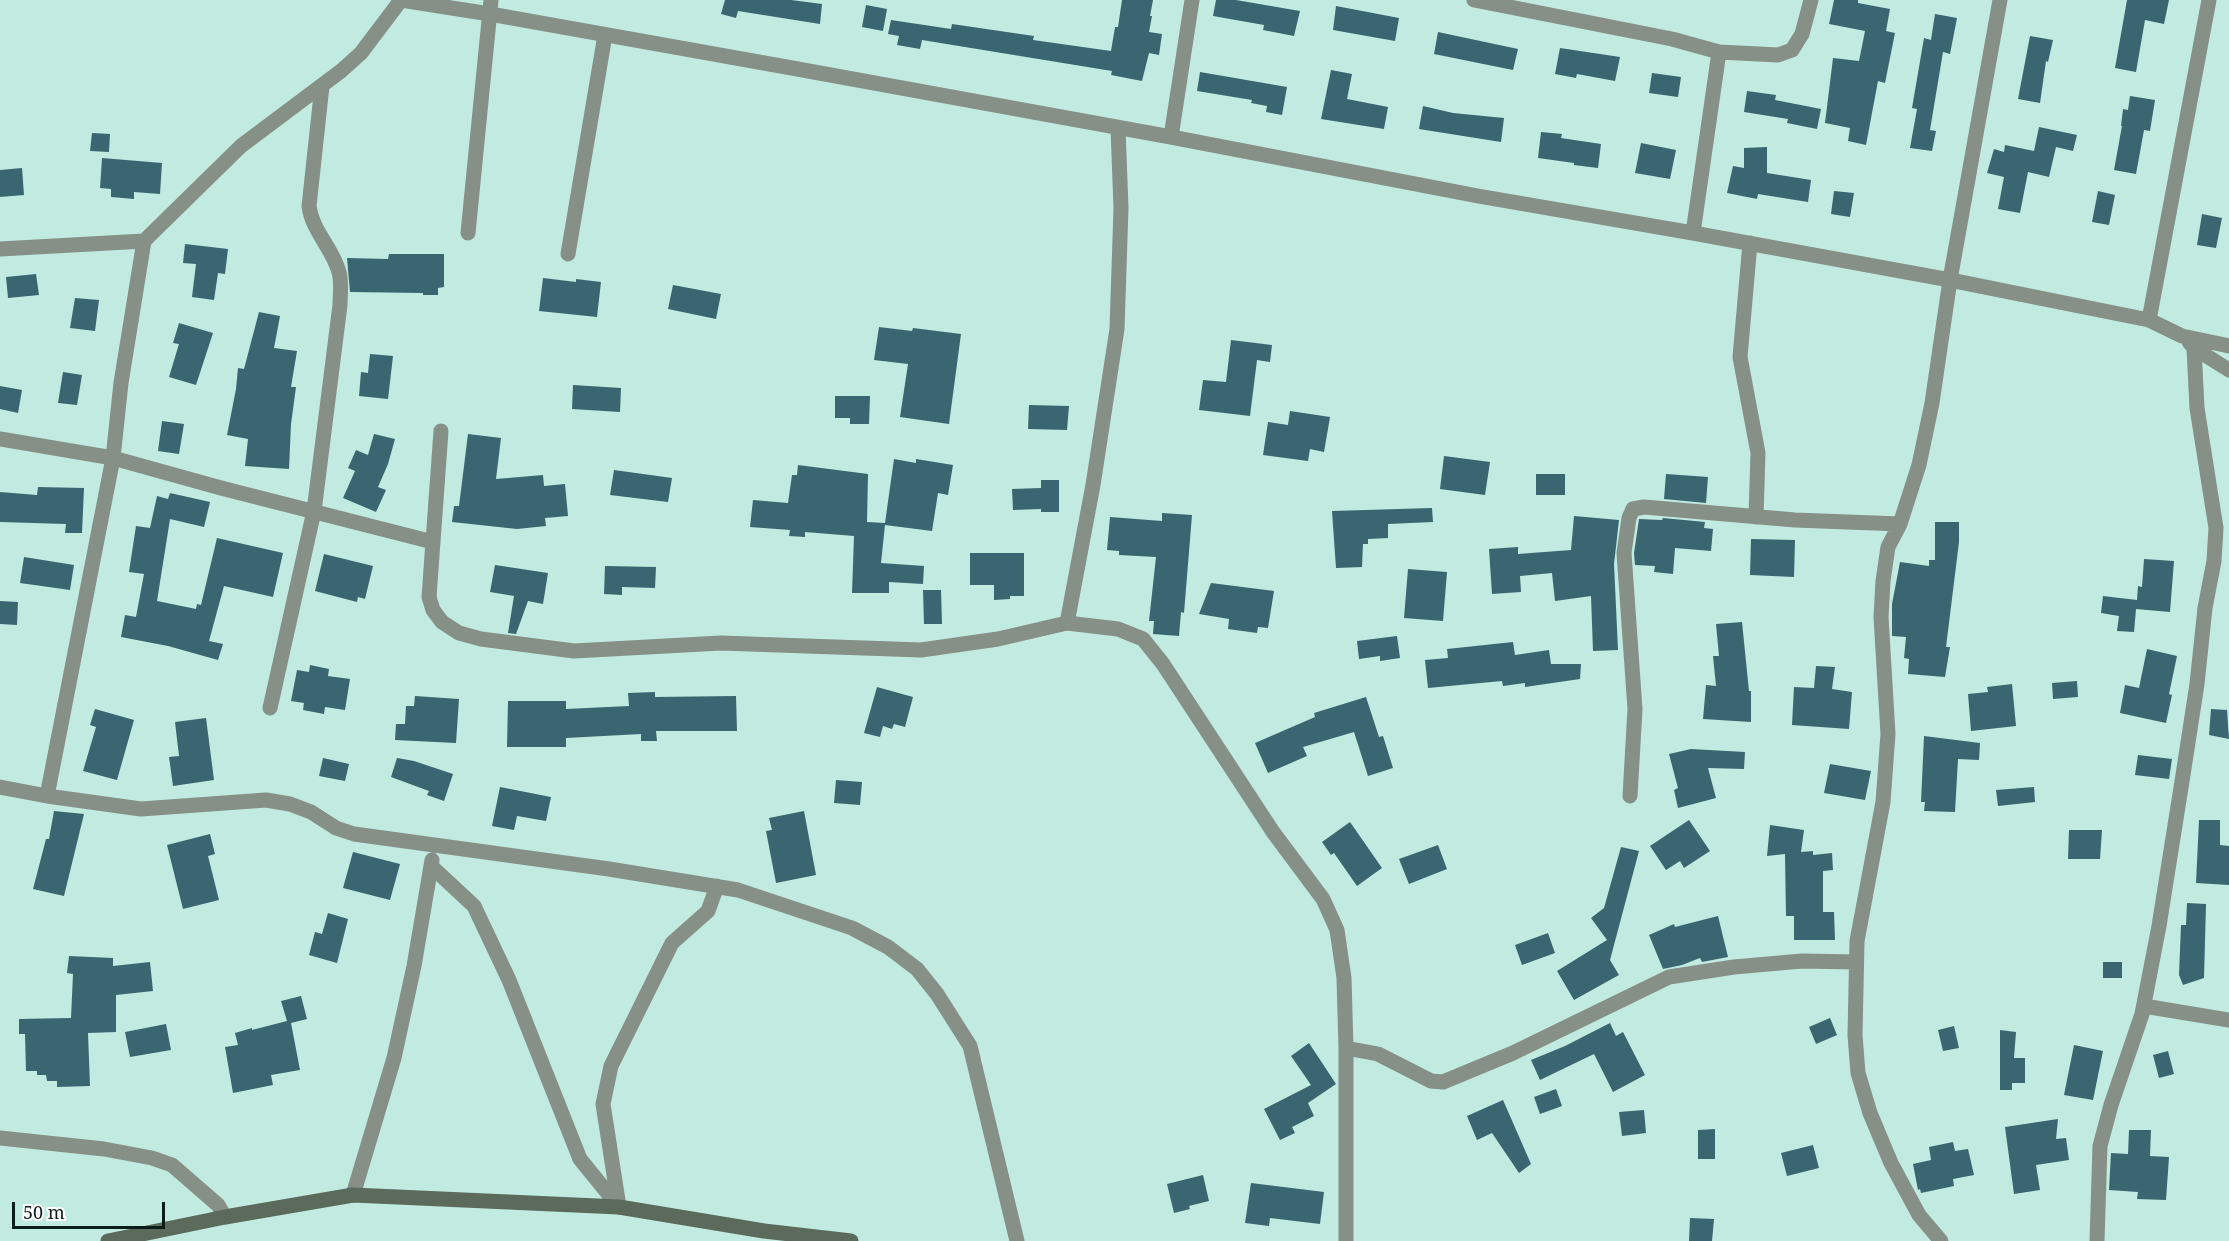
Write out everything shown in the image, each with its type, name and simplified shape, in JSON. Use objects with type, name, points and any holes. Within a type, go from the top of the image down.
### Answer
[{"type":"street","points":[[47,796],[113,458],[121,383],[144,241],[241,146],[341,71],[361,52],[401,0],[491,7],[605,35],[1171,137],[1478,196],[1950,280],[2149,320],[2182,336],[2229,346]]},
{"type":"street","points":[[1171,137],[1192,0]]},
{"type":"street","points":[[1474,0],[1672,39],[1719,52],[1778,55],[1792,50],[1802,34],[1810,0]]},
{"type":"street","points":[[1941,1241],[1919,1215],[1891,1162],[1870,1113],[1858,1073],[1855,1035],[1856,962],[1857,942],[1883,802],[1888,734],[1881,617],[1888,547],[1900,524],[1919,465],[1926,434],[1950,280],[2000,0]]},
{"type":"street","points":[[2149,320],[2209,0]]},
{"type":"street","points":[[468,233],[491,7]]},
{"type":"street","points":[[568,254],[605,35]]},
{"type":"street","points":[[1693,233],[1719,52]]},
{"type":"street","points":[[270,708],[314,511],[340,305],[339,273],[330,251],[310,219],[309,206],[322,86]]},
{"type":"street","points":[[1067,623],[1093,485],[1117,329],[1121,208],[1118,128]]},
{"type":"street","points":[[0,249],[144,241]]},
{"type":"street","points":[[1750,243],[1740,357],[1758,453],[1756,517]]},
{"type":"street","points":[[2182,336],[2194,348],[2229,370]]},
{"type":"street","points":[[2097,1241],[2100,1146],[2110,1105],[2144,1006],[2181,786],[2197,684],[2205,608],[2214,561],[2216,528],[2197,408],[2194,348]]},
{"type":"street","points":[[441,431],[429,597],[433,610],[442,622],[459,633],[481,639],[562,650],[610,651],[721,643],[921,650],[998,639],[1067,623],[1118,629],[1143,639],[1163,664],[1273,832],[1323,899],[1337,930],[1344,978],[1346,1241]]},
{"type":"street","points":[[0,440],[113,458],[433,542]]},
{"type":"street","points":[[1630,796],[1635,709],[1624,553],[1629,518],[1633,509],[1644,507],[1795,520],[1900,524]]},
{"type":"street","points":[[0,787],[141,809],[266,800],[290,804],[312,812],[336,828],[354,834],[609,868],[717,886],[738,890],[852,928],[888,947],[917,969],[937,994],[970,1046],[1017,1241]]},
{"type":"street","points":[[353,1196],[394,1058],[414,966],[435,844]]},
{"type":"street","points":[[431,867],[474,906],[509,980],[580,1159],[619,1207]]},
{"type":"street","points":[[619,1207],[603,1104],[612,1066],[672,943],[708,911],[717,886]]},
{"type":"street","points":[[1346,1048],[1378,1054],[1431,1081],[1443,1082],[1513,1053],[1669,977],[1745,966],[1802,961],[1856,962]]},
{"type":"street","points":[[2144,1006],[2229,1020]]},
{"type":"street","points":[[0,1138],[104,1149],[152,1158],[172,1165],[218,1205],[225,1217]]},
{"type":"street","points":[[108,1241],[225,1217],[353,1196],[619,1207],[764,1236],[851,1241]]},
{"type":"building","points":[[725,0],[791,0],[822,4],[820,24],[738,11],[736,18],[721,14]]},
{"type":"building","points":[[1122,0],[1153,0],[1149,32],[1162,34],[1159,55],[1149,53],[1142,81],[1111,75],[1112,71],[922,40],[920,49],[897,45],[899,36],[888,34],[891,20],[951,29],[952,24],[1034,36],[1033,40],[1111,51]]},
{"type":"building","points":[[1216,0],[1236,0],[1300,11],[1294,36],[1263,30],[1264,25],[1213,16]]},
{"type":"building","points":[[1834,0],[1858,0],[1858,3],[1890,9],[1886,31],[1895,33],[1885,83],[1878,81],[1866,145],[1848,141],[1850,128],[1825,123],[1833,58],[1859,61],[1865,31],[1829,24]]},
{"type":"building","points":[[2127,0],[2169,0],[2164,24],[2145,20],[2136,72],[2115,68]]},
{"type":"building","points":[[866,5],[887,9],[883,31],[862,27]]},
{"type":"building","points":[[1336,6],[1399,18],[1395,41],[1333,30]]},
{"type":"building","points":[[1935,14],[1957,18],[1950,54],[1943,52],[1930,130],[1936,131],[1932,151],[1910,148],[1917,109],[1912,108],[1924,38],[1931,40]]},
{"type":"building","points":[[1438,32],[1518,49],[1513,70],[1434,54]]},
{"type":"building","points":[[2030,36],[2053,40],[2048,62],[2046,61],[2040,103],[2018,99]]},
{"type":"building","points":[[1560,48],[1620,57],[1615,81],[1577,74],[1576,78],[1555,74]]},
{"type":"building","points":[[1331,70],[1352,74],[1347,99],[1388,107],[1384,129],[1321,119]]},
{"type":"building","points":[[1200,72],[1287,87],[1282,115],[1266,112],[1267,106],[1251,103],[1252,100],[1197,91]]},
{"type":"building","points":[[1652,73],[1681,77],[1678,97],[1649,93]]},
{"type":"building","points":[[1747,91],[1776,95],[1775,100],[1821,109],[1817,129],[1787,123],[1788,119],[1744,112]]},
{"type":"building","points":[[2130,96],[2155,100],[2150,131],[2144,130],[2136,174],[2114,170],[2123,109],[2128,110]]},
{"type":"building","points":[[1423,106],[1453,113],[1504,118],[1501,142],[1419,129]]},
{"type":"building","points":[[2039,127],[2077,135],[2073,151],[2056,147],[2049,177],[2028,172],[2020,213],[1998,209],[2004,177],[1987,173],[1994,149],[2004,152],[2005,145],[2034,151]]},
{"type":"building","points":[[1541,132],[1562,134],[1561,138],[1601,144],[1598,168],[1538,158]]},
{"type":"building","points":[[92,133],[110,134],[109,152],[90,151]]},
{"type":"building","points":[[1641,143],[1676,150],[1670,179],[1635,173]]},
{"type":"building","points":[[1767,147],[1767,173],[1811,180],[1808,202],[1758,194],[1757,199],[1727,193],[1733,166],[1744,168],[1744,148]]},
{"type":"building","points":[[102,158],[162,163],[160,194],[134,192],[134,199],[111,197],[111,189],[100,188]]},
{"type":"building","points":[[22,168],[24,195],[0,197],[0,170]]},
{"type":"building","points":[[1834,191],[1854,193],[1850,217],[1831,214]]},
{"type":"building","points":[[2098,191],[2115,195],[2109,225],[2092,222]]},
{"type":"building","points":[[2202,214],[2222,218],[2216,248],[2197,245]]},
{"type":"building","points":[[185,244],[228,249],[225,274],[218,273],[214,300],[192,297],[196,264],[183,263]]},
{"type":"building","points":[[389,254],[444,254],[444,287],[438,288],[438,295],[350,292],[347,258],[388,259]]},
{"type":"building","points":[[36,274],[39,295],[8,298],[6,277]]},
{"type":"building","points":[[543,278],[601,282],[597,317],[539,311]]},
{"type":"building","points":[[673,285],[721,294],[716,319],[668,309]]},
{"type":"building","points":[[75,298],[99,300],[95,331],[70,328]]},
{"type":"building","points":[[259,312],[280,316],[274,348],[297,351],[291,387],[296,387],[291,424],[289,469],[245,466],[248,439],[227,435],[238,368],[244,369]]},
{"type":"building","points":[[179,323],[213,333],[196,385],[169,377],[179,344],[173,343]]},
{"type":"building","points":[[879,327],[912,331],[913,328],[961,334],[949,424],[900,417],[908,364],[874,360]]},
{"type":"building","points":[[1231,340],[1272,345],[1270,362],[1257,360],[1250,416],[1199,410],[1203,380],[1226,382]]},
{"type":"building","points":[[370,354],[393,356],[388,399],[359,396],[361,372],[368,373]]},
{"type":"building","points":[[63,372],[82,375],[77,405],[58,403]]},
{"type":"building","points":[[573,385],[621,388],[620,412],[572,409]]},
{"type":"building","points":[[0,386],[22,390],[18,413],[0,409]]},
{"type":"building","points":[[835,396],[870,396],[869,424],[850,424],[850,418],[835,418]]},
{"type":"building","points":[[1029,405],[1069,406],[1067,430],[1028,429]]},
{"type":"building","points":[[1290,411],[1330,417],[1324,452],[1310,449],[1308,461],[1263,455],[1268,422],[1288,425]]},
{"type":"building","points":[[162,421],[184,424],[179,454],[158,451]]},
{"type":"building","points":[[374,434],[395,439],[378,487],[386,490],[376,512],[343,498],[355,471],[348,468],[356,450],[368,455]]},
{"type":"building","points":[[468,434],[501,438],[496,479],[543,475],[544,486],[565,484],[568,516],[545,518],[546,526],[517,529],[452,522],[454,506],[459,506]]},
{"type":"building","points":[[1444,456],[1490,462],[1485,495],[1440,489]]},
{"type":"building","points":[[894,459],[916,463],[916,459],[953,465],[948,495],[938,493],[932,531],[885,525],[881,563],[924,566],[923,584],[889,582],[889,593],[852,593],[854,536],[805,532],[805,537],[789,536],[790,530],[750,527],[753,500],[788,503],[792,475],[797,475],[798,465],[868,474],[867,522],[885,523]]},
{"type":"building","points":[[614,470],[672,478],[668,502],[610,495]]},
{"type":"building","points":[[1536,474],[1565,474],[1565,495],[1536,495]]},
{"type":"building","points":[[1666,474],[1708,477],[1706,503],[1664,499]]},
{"type":"building","points":[[1041,480],[1059,480],[1059,512],[1041,512],[1041,509],[1013,510],[1012,489],[1041,488]]},
{"type":"building","points":[[38,487],[84,488],[82,533],[65,533],[66,524],[0,522],[0,492],[37,495]]},
{"type":"building","points":[[170,493],[210,502],[204,527],[170,519],[157,601],[196,609],[197,604],[201,605],[217,538],[283,553],[273,597],[224,586],[209,641],[223,644],[218,660],[168,646],[121,637],[125,615],[136,617],[144,574],[129,572],[136,526],[150,528],[157,496],[168,499]]},
{"type":"building","points":[[1432,508],[1433,522],[1388,524],[1388,538],[1368,539],[1368,544],[1363,544],[1362,567],[1336,568],[1332,511]]},
{"type":"building","points":[[1162,513],[1192,515],[1184,613],[1181,612],[1179,636],[1153,634],[1154,621],[1149,621],[1156,557],[1119,555],[1119,551],[1107,550],[1110,517],[1162,521]]},
{"type":"building","points":[[1574,516],[1619,520],[1614,564],[1618,650],[1593,651],[1591,596],[1555,601],[1552,573],[1520,576],[1521,592],[1492,594],[1489,549],[1518,547],[1518,554],[1571,550]]},
{"type":"building","points":[[1663,518],[1705,522],[1704,528],[1713,529],[1711,551],[1675,548],[1673,574],[1654,572],[1655,566],[1635,565],[1634,553],[1639,519],[1662,520]]},
{"type":"building","points":[[1935,522],[1959,522],[1959,542],[1946,647],[1950,647],[1945,677],[1908,674],[1909,659],[1904,658],[1906,637],[1892,636],[1892,604],[1900,562],[1929,566],[1929,560],[1935,560]]},
{"type":"building","points":[[1751,539],[1795,540],[1794,577],[1750,575]]},
{"type":"building","points":[[970,553],[1024,553],[1024,596],[1010,596],[1010,599],[994,600],[994,585],[970,585]]},
{"type":"building","points":[[324,554],[373,566],[365,599],[358,597],[357,602],[315,591]]},
{"type":"building","points":[[24,557],[74,565],[70,590],[20,583]]},
{"type":"building","points":[[2144,559],[2174,561],[2170,612],[2136,609],[2134,632],[2117,631],[2119,616],[2101,613],[2103,596],[2137,600],[2138,586],[2142,587]]},
{"type":"building","points":[[495,565],[548,573],[543,604],[528,601],[516,634],[508,633],[514,596],[490,592]]},
{"type":"building","points":[[605,566],[656,567],[655,588],[622,587],[622,595],[604,594]]},
{"type":"building","points":[[1408,569],[1447,572],[1443,621],[1404,618]]},
{"type":"building","points":[[1211,583],[1274,591],[1268,628],[1258,627],[1257,633],[1228,629],[1229,619],[1199,614]]},
{"type":"building","points":[[923,590],[941,590],[942,624],[924,624]]},
{"type":"building","points":[[0,601],[18,602],[17,625],[0,624]]},
{"type":"building","points":[[1742,622],[1749,691],[1751,691],[1751,722],[1703,719],[1706,685],[1716,686],[1713,656],[1719,656],[1716,624]]},
{"type":"building","points":[[1397,636],[1400,658],[1380,661],[1380,656],[1359,659],[1357,641]]},
{"type":"building","points":[[1513,642],[1515,655],[1549,650],[1551,664],[1581,664],[1580,679],[1525,687],[1525,683],[1503,686],[1502,681],[1428,688],[1425,660],[1448,658],[1447,649]]},
{"type":"building","points":[[2147,649],[2177,656],[2166,723],[2120,713],[2125,685],[2139,688]]},
{"type":"building","points":[[310,665],[329,669],[328,676],[350,679],[345,710],[325,707],[324,714],[303,710],[304,703],[291,701],[297,670],[309,672]]},
{"type":"building","points":[[1816,666],[1835,667],[1832,689],[1852,692],[1849,729],[1792,725],[1794,687],[1814,688]]},
{"type":"building","points":[[2077,681],[2078,697],[2053,699],[2052,683]]},
{"type":"building","points":[[2012,684],[2016,726],[1971,731],[1968,694],[1988,692],[1987,687]]},
{"type":"building","points":[[877,687],[913,697],[905,727],[894,724],[892,729],[883,726],[880,737],[864,733]]},
{"type":"building","points":[[655,692],[655,697],[736,696],[737,731],[656,731],[657,741],[641,741],[641,734],[566,738],[566,747],[507,747],[508,701],[566,701],[566,709],[629,706],[628,693]]},
{"type":"building","points":[[415,696],[459,699],[456,743],[395,740],[396,724],[405,724],[406,706],[414,706]]},
{"type":"building","points":[[1366,697],[1379,737],[1383,736],[1393,768],[1368,776],[1354,732],[1303,747],[1307,756],[1268,773],[1255,743],[1315,717],[1314,713]]},
{"type":"building","points":[[95,709],[134,720],[117,780],[83,771],[96,727],[90,725]]},
{"type":"building","points":[[2211,709],[2227,710],[2229,739],[2209,735]]},
{"type":"building","points":[[206,718],[214,780],[173,786],[169,757],[179,756],[175,722]]},
{"type":"building","points":[[1924,736],[1980,743],[1979,760],[1958,759],[1955,812],[1924,811],[1925,802],[1921,802]]},
{"type":"building","points":[[1691,749],[1745,752],[1744,769],[1708,768],[1716,798],[1678,808],[1674,790],[1678,788],[1669,754]]},
{"type":"building","points":[[2138,755],[2172,759],[2169,779],[2135,775]]},
{"type":"building","points":[[323,758],[349,764],[345,781],[319,776]]},
{"type":"building","points":[[397,758],[453,774],[444,801],[427,795],[429,791],[391,777]]},
{"type":"building","points":[[1830,764],[1871,771],[1865,800],[1824,793]]},
{"type":"building","points":[[836,780],[862,782],[860,805],[834,803]]},
{"type":"building","points":[[500,787],[551,797],[546,821],[517,816],[514,830],[492,826]]},
{"type":"building","points":[[2034,787],[2035,802],[1998,806],[1996,790]]},
{"type":"building","points":[[54,811],[84,814],[64,896],[33,889],[46,839],[49,839]]},
{"type":"building","points":[[804,811],[816,875],[776,883],[766,831],[772,830],[769,818]]},
{"type":"building","points":[[1689,820],[1710,851],[1684,868],[1680,861],[1666,870],[1650,846]]},
{"type":"building","points":[[2199,820],[2220,820],[2220,845],[2229,846],[2229,885],[2196,883]]},
{"type":"building","points":[[1350,822],[1382,868],[1357,886],[1334,853],[1331,855],[1322,842]]},
{"type":"building","points":[[1770,825],[1804,830],[1801,852],[1813,851],[1813,855],[1832,853],[1833,870],[1823,871],[1823,912],[1834,912],[1835,940],[1794,940],[1794,916],[1786,916],[1785,854],[1767,856]]},
{"type":"building","points":[[2069,830],[2102,830],[2100,859],[2068,859]]},
{"type":"building","points":[[210,834],[215,854],[208,856],[219,900],[183,909],[167,845]]},
{"type":"building","points":[[1438,845],[1447,869],[1409,884],[1399,859]]},
{"type":"building","points":[[1621,847],[1639,851],[1610,960],[1619,975],[1574,1000],[1557,971],[1607,940],[1591,918],[1604,908]]},
{"type":"building","points":[[353,852],[400,864],[390,900],[343,888]]},
{"type":"building","points":[[2187,903],[2206,904],[2204,978],[2183,985],[2179,975],[2181,925],[2186,925]]},
{"type":"building","points":[[328,913],[348,919],[337,963],[309,955],[315,932],[322,934]]},
{"type":"building","points":[[1718,916],[1728,957],[1702,962],[1700,958],[1663,969],[1649,935],[1674,924],[1675,927]]},
{"type":"building","points":[[1548,933],[1555,953],[1522,965],[1515,945]]},
{"type":"building","points":[[69,956],[113,958],[113,966],[150,962],[153,991],[116,995],[116,1032],[88,1033],[90,1086],[57,1087],[57,1081],[47,1081],[46,1075],[37,1075],[37,1071],[26,1071],[25,1034],[19,1034],[19,1019],[71,1018],[73,974],[67,973]]},
{"type":"building","points":[[2103,962],[2122,962],[2122,978],[2103,978]]},
{"type":"building","points":[[301,996],[307,1019],[291,1023],[300,1070],[271,1075],[273,1085],[233,1093],[225,1047],[238,1045],[235,1033],[287,1021],[281,1001]]},
{"type":"building","points":[[1830,1018],[1837,1035],[1816,1044],[1809,1027]]},
{"type":"building","points":[[1610,1023],[1616,1036],[1623,1032],[1645,1075],[1613,1092],[1594,1054],[1540,1080],[1531,1060]]},
{"type":"building","points":[[166,1024],[171,1050],[130,1057],[125,1032]]},
{"type":"building","points":[[1954,1026],[1959,1048],[1943,1051],[1938,1030]]},
{"type":"building","points":[[2000,1030],[2016,1032],[2014,1058],[2025,1058],[2025,1083],[2012,1083],[2012,1090],[2000,1090]]},
{"type":"building","points":[[1309,1043],[1336,1084],[1308,1103],[1314,1116],[1292,1127],[1295,1133],[1280,1140],[1264,1109],[1311,1085],[1291,1056]]},
{"type":"building","points":[[2074,1045],[2103,1051],[2093,1100],[2064,1095]]},
{"type":"building","points":[[2168,1051],[2174,1074],[2159,1078],[2153,1055]]},
{"type":"building","points":[[1556,1089],[1562,1106],[1540,1114],[1534,1097]]},
{"type":"building","points":[[1503,1100],[1531,1164],[1519,1173],[1492,1133],[1477,1140],[1467,1116]]},
{"type":"building","points":[[1644,1110],[1646,1133],[1622,1136],[1619,1112]]},
{"type":"building","points":[[2058,1119],[2056,1139],[2066,1138],[2069,1160],[2036,1165],[2040,1190],[2014,1194],[2005,1127]]},
{"type":"building","points":[[1715,1129],[1715,1159],[1698,1159],[1698,1130]]},
{"type":"building","points":[[2129,1130],[2151,1130],[2150,1156],[2169,1157],[2166,1200],[2137,1199],[2138,1192],[2109,1190],[2111,1153],[2128,1154]]},
{"type":"building","points":[[1953,1142],[1955,1151],[1968,1149],[1974,1175],[1953,1179],[1954,1186],[1921,1193],[1920,1189],[1918,1190],[1913,1164],[1931,1160],[1929,1147]]},
{"type":"building","points":[[1813,1145],[1819,1168],[1787,1176],[1781,1153]]},
{"type":"building","points":[[1203,1175],[1209,1201],[1174,1213],[1167,1184]]},
{"type":"building","points":[[1251,1183],[1324,1192],[1320,1224],[1270,1218],[1269,1226],[1245,1223]]},
{"type":"building","points":[[1690,1218],[1714,1219],[1712,1241],[1689,1241]]}]
